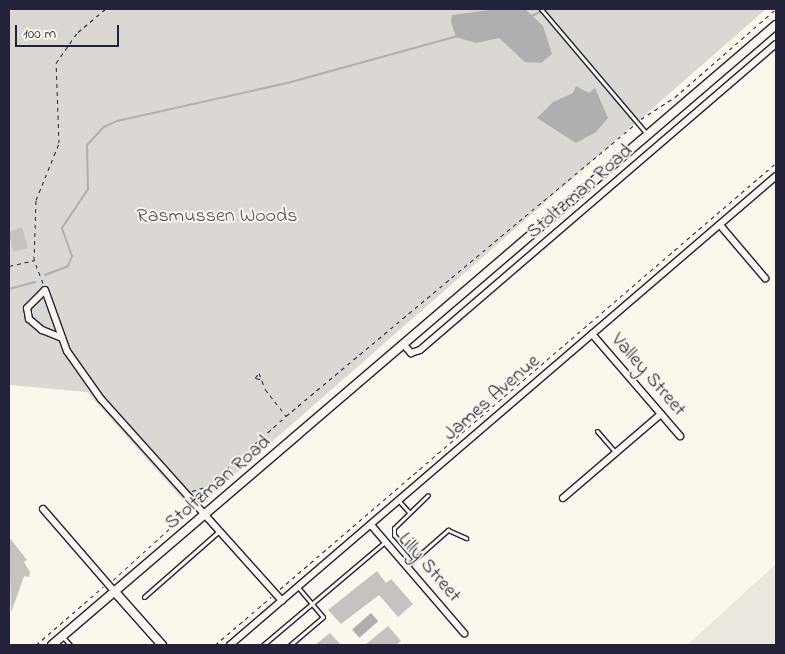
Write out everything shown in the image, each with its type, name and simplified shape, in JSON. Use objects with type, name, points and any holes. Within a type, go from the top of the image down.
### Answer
[{"type":"street","name":"Stoltzman Road","points":[[52,645],[776,26]]},
{"type":"street","name":"Stoltzman Road","points":[[404,345],[411,353],[420,350],[776,44]]},
{"type":"street","name":"James Avenue","points":[[231,645],[776,176]]},
{"type":"street","points":[[720,225],[765,278]]},
{"type":"street","points":[[62,338],[42,330],[29,319],[27,308],[46,290],[67,351],[101,399],[282,601]]},
{"type":"street","name":"Valley Street","points":[[592,334],[680,436]]},
{"type":"street","points":[[563,498],[661,414]]},
{"type":"street","points":[[43,508],[162,645]]},
{"type":"street","name":"Lilly Street","points":[[371,525],[464,633]]},
{"type":"lane","points":[[542,9],[649,136]]},
{"type":"lane","points":[[597,431],[616,453]]},
{"type":"lane","points":[[415,560],[394,531],[409,512],[428,495]]},
{"type":"lane","points":[[399,500],[409,512]]},
{"type":"lane","points":[[144,597],[219,530]]},
{"type":"lane","points":[[407,567],[448,530],[466,538]]},
{"type":"lane","points":[[263,645],[385,542]]},
{"type":"lane","points":[[290,645],[324,617],[298,587]]},
{"type":"lane","points":[[63,636],[70,645]]},
{"type":"path","points":[[46,290],[34,260],[36,200],[58,143],[56,63],[78,32],[105,9]]},
{"type":"path","points":[[183,490],[195,491],[208,486],[286,416],[637,122],[675,97],[776,9]]},
{"type":"path","points":[[214,645],[776,163]]},
{"type":"path","points":[[9,266],[34,260]]},
{"type":"path","points":[[260,379],[286,416]]},
{"type":"path","points":[[36,645],[188,515],[192,506]]},
{"type":"shaded area","points":[[497,9],[525,9],[543,26],[552,54],[541,63],[525,62],[499,38],[476,43],[456,37],[451,22],[452,15]]},
{"type":"shaded area","points":[[576,86],[589,93],[595,88],[608,118],[596,132],[576,143],[537,118],[553,102],[573,93]]},
{"type":"shaded area","points":[[776,564],[776,645],[687,645]]},
{"type":"shaded area","points":[[371,613],[378,621],[359,638],[352,629]]},
{"type":"green space","name":"Rasmussen Woods","points":[[9,9],[766,9],[193,511],[87,392],[9,385]]},
{"type":"building","points":[[22,227],[28,248],[13,252],[9,232]]},
{"type":"building","points":[[9,537],[27,560],[24,562],[30,572],[29,577],[24,576],[11,613]]},
{"type":"building","points":[[377,571],[386,583],[391,579],[413,604],[398,617],[379,595],[341,624],[328,610]]},
{"type":"building","points":[[388,626],[401,641],[396,645],[365,645]]},
{"type":"building","points":[[330,633],[341,645],[315,645]]},
{"type":"waterway","points":[[530,17],[545,9]]},
{"type":"waterway","points":[[45,275],[68,266],[72,256],[62,228],[88,189],[87,145],[104,127],[117,121],[291,82],[458,36]]},
{"type":"waterway","points":[[9,289],[35,282]]}]
